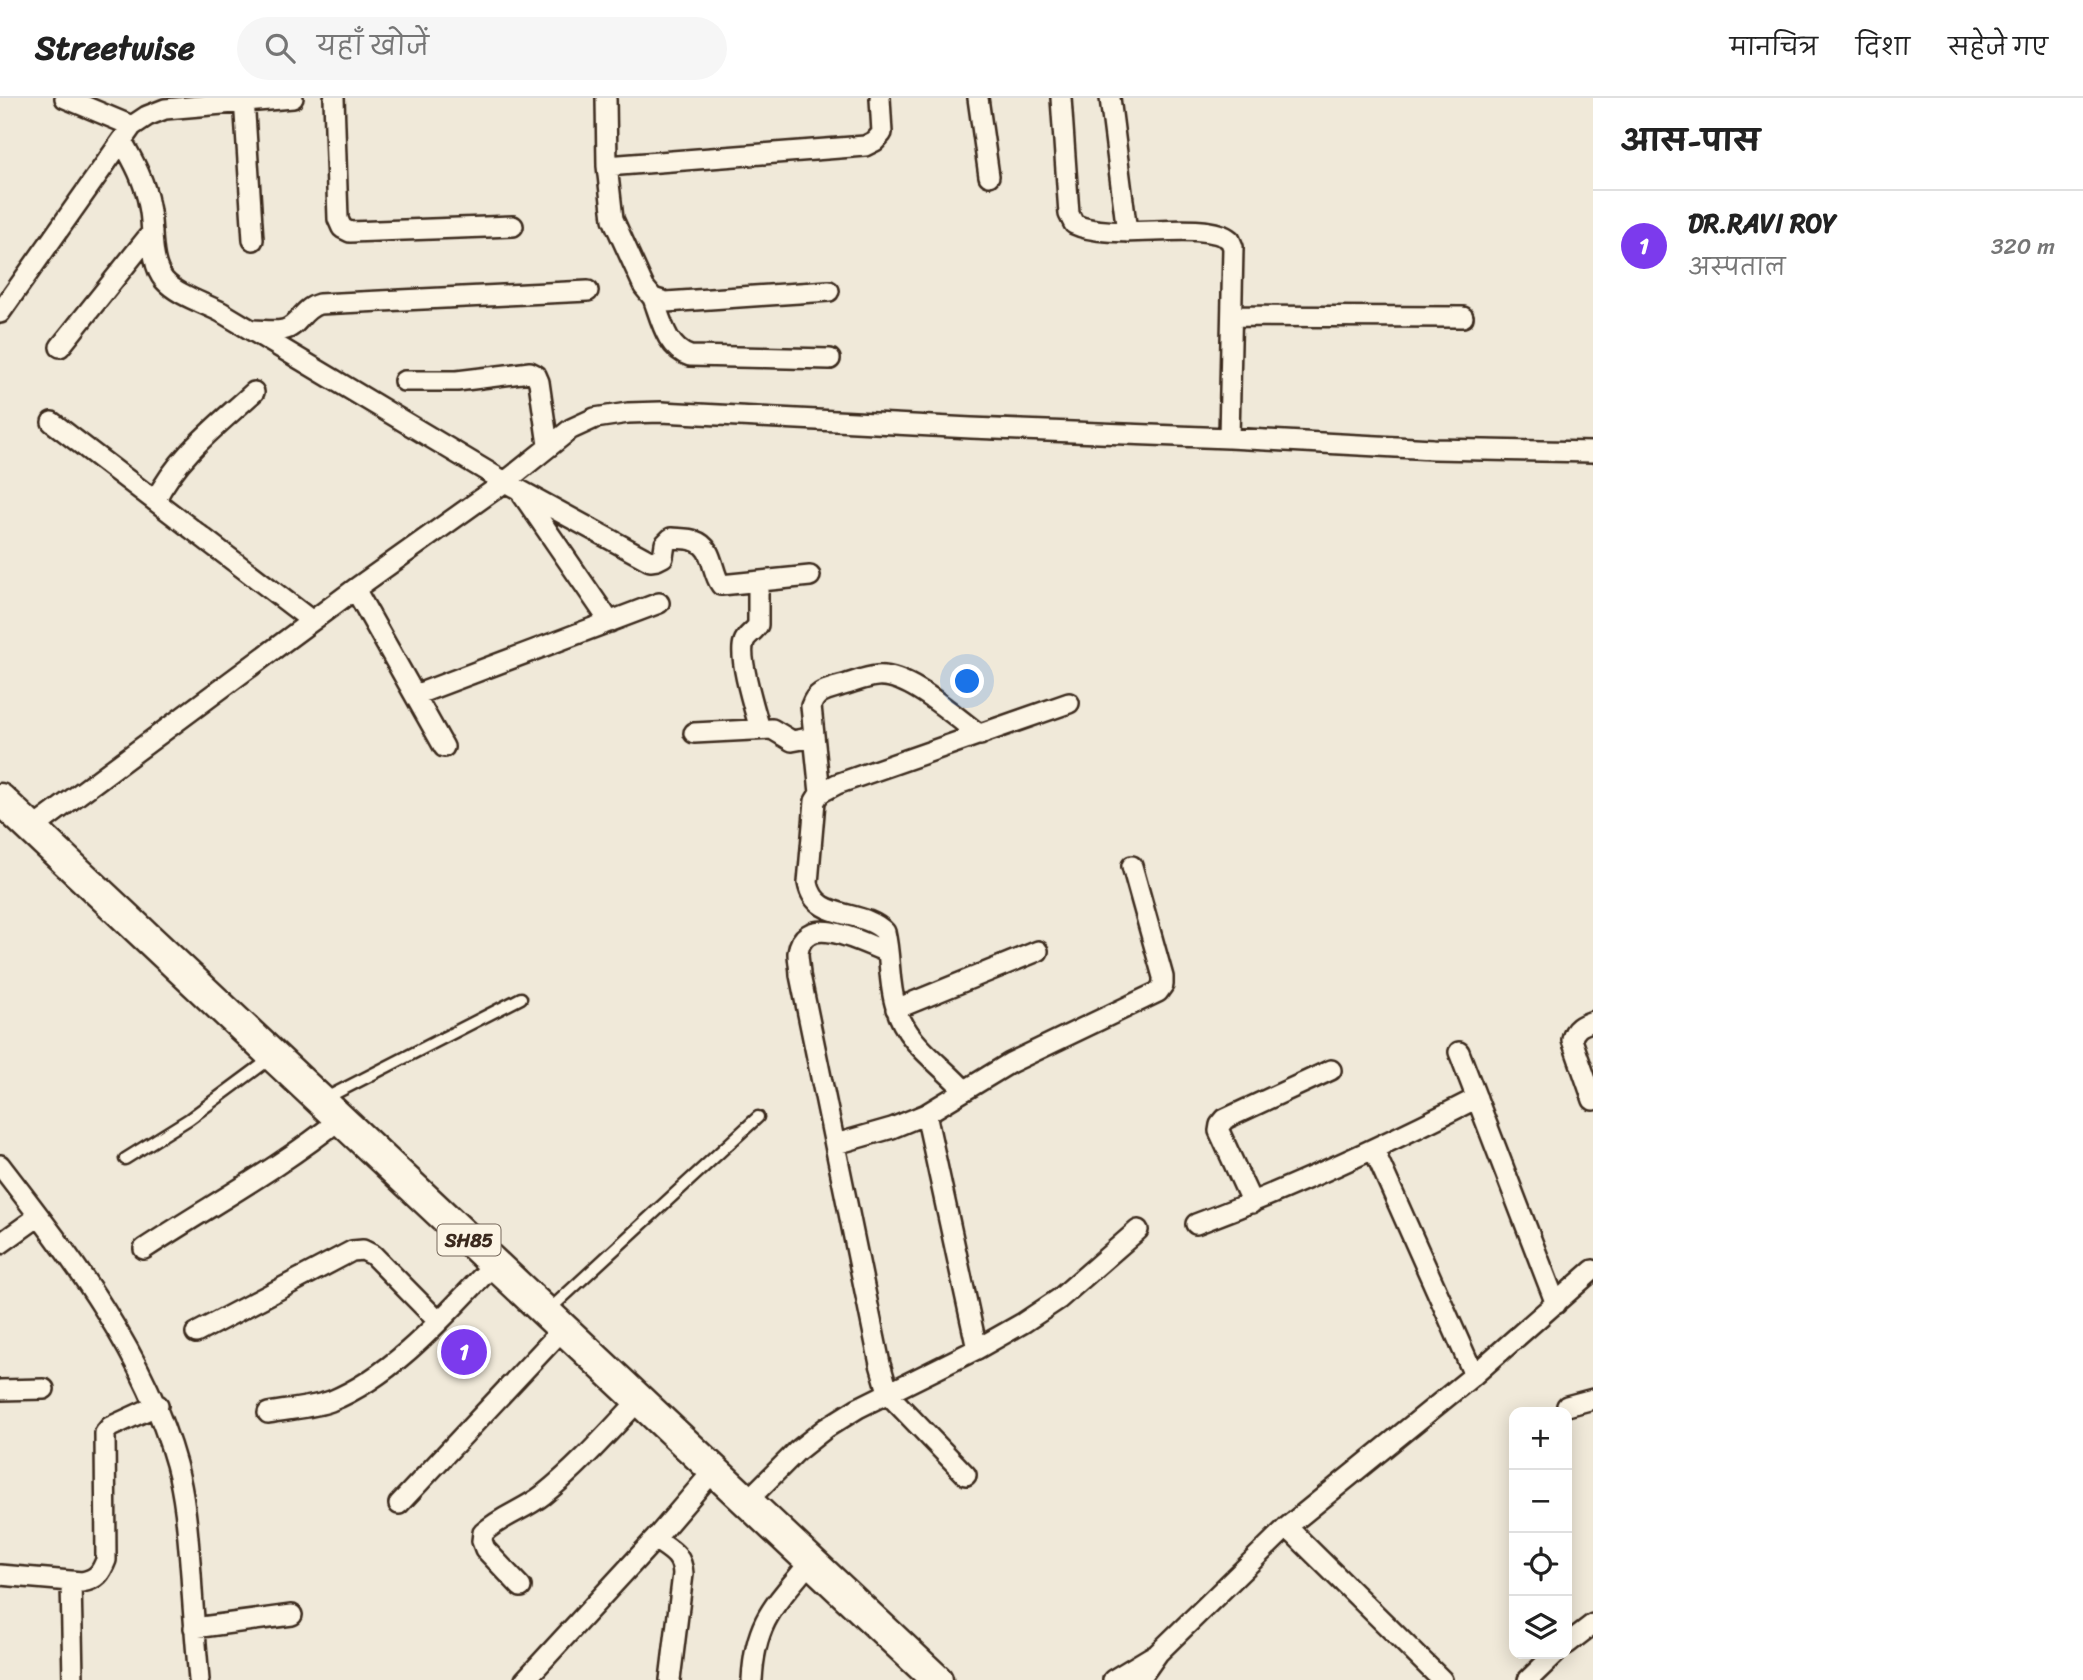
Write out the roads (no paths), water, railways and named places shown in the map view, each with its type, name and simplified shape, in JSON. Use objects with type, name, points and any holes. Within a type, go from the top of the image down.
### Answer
[{"type":"main road","name":"SH85","points":[[11,816],[274,1056],[937,1680]]},
{"type":"street","points":[[65,98],[127,134],[149,206],[155,259],[163,279],[178,290],[253,330],[512,486],[650,561],[663,556],[665,544],[671,538],[695,541],[704,547],[710,556],[715,577],[721,585],[810,576]]},
{"type":"street","points":[[0,313],[127,134],[147,116],[164,108],[293,98]]},
{"type":"street","points":[[334,98],[338,219],[342,228],[350,232],[513,226]]},
{"type":"street","points":[[606,98],[607,166],[614,219],[628,255],[644,287],[653,298],[671,342],[679,352],[690,356],[830,359]]},
{"type":"street","points":[[607,166],[865,146],[875,141],[882,133],[880,98]]},
{"type":"street","points":[[978,98],[989,176]]},
{"type":"street","points":[[1061,98],[1069,214],[1074,224],[1082,228],[1127,232],[1215,232],[1230,240],[1233,247],[1229,438]]},
{"type":"street","points":[[1110,98],[1127,232]]},
{"type":"street","points":[[244,100],[253,240]]},
{"type":"street","points":[[60,347],[152,232]]},
{"type":"street","points":[[253,330],[283,330],[291,327],[310,306],[319,304],[588,291]]},
{"type":"street","points":[[653,298],[666,302],[829,291]]},
{"type":"street","points":[[1232,316],[1463,317]]},
{"type":"street","points":[[404,381],[457,381],[530,372],[536,375],[539,382],[548,445]]},
{"type":"street","points":[[155,501],[174,468],[192,447],[254,392]]},
{"type":"street","points":[[11,816],[312,621],[355,589],[512,486],[548,445],[571,429],[595,418],[661,412],[1433,449],[1593,452]]},
{"type":"street","points":[[52,422],[312,621]]},
{"type":"street","points":[[512,486],[610,622]]},
{"type":"street","points":[[758,582],[758,625],[744,640],[743,647],[760,729]]},
{"type":"street","points":[[355,589],[444,747]]},
{"type":"street","points":[[415,695],[659,603]]},
{"type":"street","points":[[820,793],[811,706],[814,697],[822,691],[877,676],[894,677],[915,687],[980,735]]},
{"type":"street","points":[[964,1090],[922,1050],[906,1029],[896,1009],[885,932],[880,926],[814,901],[808,883],[815,802],[820,793],[836,784],[1069,703]]},
{"type":"street","points":[[694,733],[760,729],[772,730],[792,741],[814,737]]},
{"type":"street","points":[[836,1144],[892,1128],[926,1114],[1065,1035],[1157,992],[1163,985],[1163,977],[1132,866]]},
{"type":"street","points":[[887,952],[829,930],[814,931],[803,940],[798,953],[800,975],[880,1364],[889,1395],[966,1475]]},
{"type":"street","points":[[896,1009],[1038,951]]},
{"type":"street","points":[[1593,1021],[1580,1026],[1573,1033],[1572,1040],[1593,1100]]},
{"type":"street","points":[[1459,1052],[1556,1304]]},
{"type":"street","points":[[1252,1203],[1219,1131],[1220,1125],[1225,1119],[1331,1070]]},
{"type":"street","points":[[1196,1224],[1252,1203],[1374,1150],[1476,1098]]},
{"type":"street","points":[[144,1249],[286,1160],[330,1110]]},
{"type":"street","points":[[926,1114],[976,1349]]},
{"type":"street","points":[[1374,1150],[1474,1375]]},
{"type":"street","points":[[0,1165],[100,1305],[158,1405],[177,1466],[186,1514],[200,1680]]},
{"type":"street","points":[[0,1244],[39,1216]]},
{"type":"street","points":[[747,1501],[797,1451],[826,1428],[858,1408],[889,1395],[976,1349],[1059,1299],[1138,1230]]},
{"type":"street","points":[[196,1333],[352,1251],[363,1250],[373,1255],[438,1321]]},
{"type":"street","points":[[268,1413],[329,1402],[364,1385],[397,1360],[494,1264]]},
{"type":"street","points":[[1139,1680],[1158,1653],[1287,1527],[1474,1375],[1593,1270]]},
{"type":"street","points":[[399,1504],[555,1320]]},
{"type":"street","points":[[0,1390],[44,1389]]},
{"type":"street","points":[[1567,1406],[1593,1399]]},
{"type":"street","points":[[521,1587],[485,1549],[483,1533],[492,1525],[539,1499],[568,1475],[639,1400]]},
{"type":"street","points":[[0,1575],[71,1581],[92,1580],[101,1573],[106,1560],[105,1433],[110,1427],[158,1405]]},
{"type":"street","points":[[526,1680],[714,1470]]},
{"type":"street","points":[[1287,1527],[1442,1680]]},
{"type":"street","points":[[655,1539],[677,1555],[682,1563],[683,1574],[670,1680]]},
{"type":"street","points":[[752,1680],[756,1642],[764,1620],[811,1561]]},
{"type":"street","points":[[71,1581],[73,1680]]},
{"type":"street","points":[[194,1628],[292,1615]]},
{"type":"street","points":[[1572,1640],[1593,1624]]},
{"type":"street","points":[[1113,1680],[1158,1653]]},
{"type":"street","points":[[1528,1680],[1550,1659]]},
{"type":"lane","points":[[330,1110],[521,998]]},
{"type":"lane","points":[[125,1159],[212,1103],[274,1056]]},
{"type":"lane","points":[[555,1320],[758,1117]]},
{"type":"place","name":"DR.RAVI ROY","points":[[464,1352]]}]
